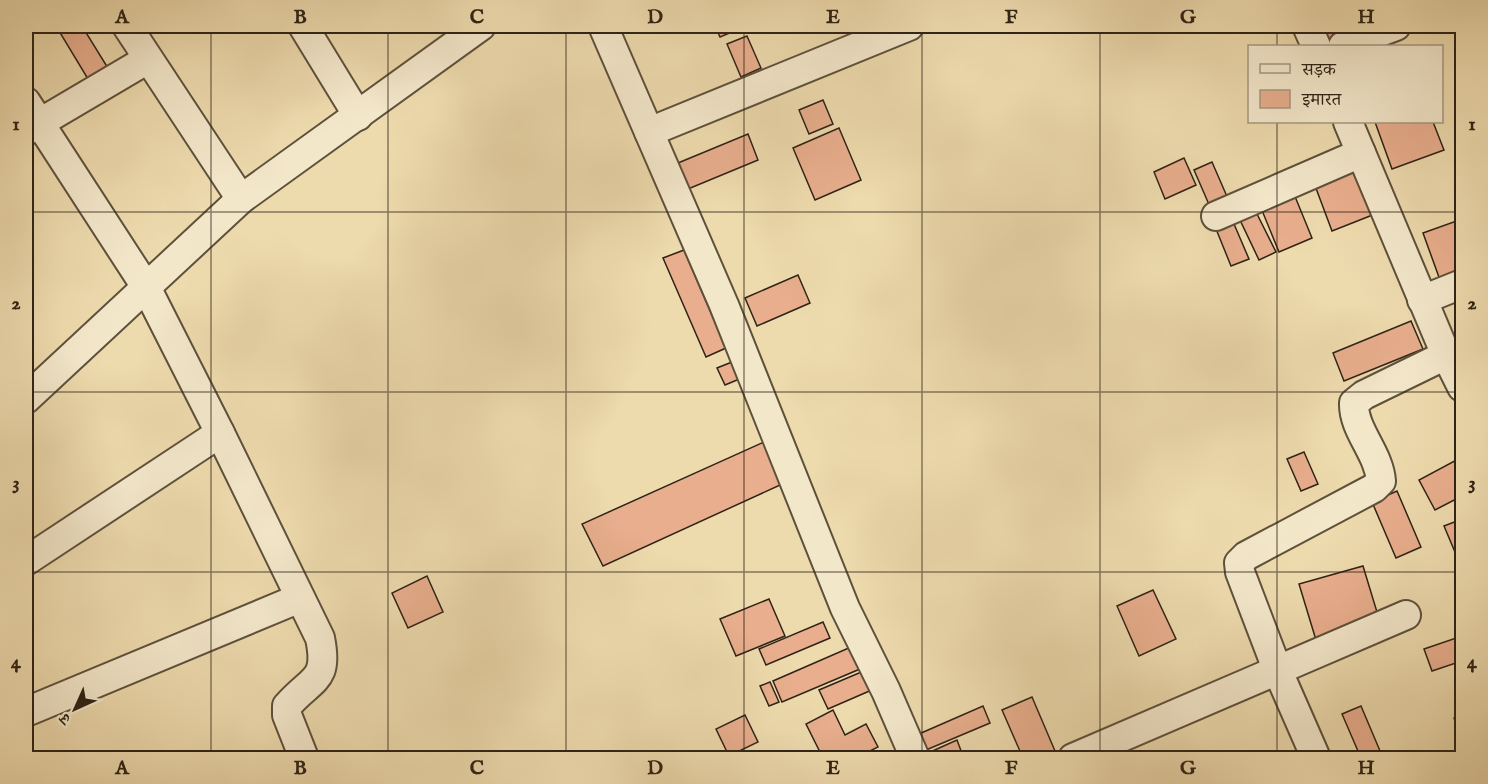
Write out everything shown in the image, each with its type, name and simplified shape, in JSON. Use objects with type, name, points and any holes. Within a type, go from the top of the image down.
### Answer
[{"type":"street","points":[[127,26],[241,200]]},
{"type":"street","points":[[303,26],[358,116]]},
{"type":"street","points":[[26,399],[241,200],[482,26]]},
{"type":"street","points":[[603,26],[724,305],[845,608],[886,691],[915,759]]},
{"type":"street","points":[[649,132],[909,26]]},
{"type":"street","points":[[1307,26],[1316,45]]},
{"type":"street","points":[[1346,45],[1396,26]]},
{"type":"street","points":[[148,59],[30,119],[146,287],[320,638],[324,656],[322,669],[315,680],[287,706],[287,715],[304,759]]},
{"type":"street","points":[[1348,123],[1422,300],[1462,387]]},
{"type":"street","points":[[1216,216],[1361,153]]},
{"type":"street","points":[[1422,300],[1462,284]]},
{"type":"street","points":[[1316,759],[1277,669],[1239,572],[1239,563],[1246,555],[1374,488],[1381,481],[1380,469],[1354,414],[1354,403],[1364,394],[1446,355]]},
{"type":"street","points":[[26,561],[220,433]]},
{"type":"street","points":[[26,712],[300,598]]},
{"type":"street","points":[[1073,759],[1406,615]]},
{"type":"building","points":[[68,26],[82,26],[111,73],[91,84],[59,31]]},
{"type":"building","points":[[650,26],[668,26],[654,33]]},
{"type":"building","points":[[715,26],[744,26],[744,27],[720,37]]},
{"type":"building","points":[[1324,26],[1342,26],[1347,39],[1331,45]]},
{"type":"building","points":[[1454,26],[1462,26],[1462,48]]},
{"type":"building","points":[[747,36],[761,68],[741,77],[727,44]]},
{"type":"building","points":[[823,100],[833,124],[809,134],[799,110]]},
{"type":"building","points":[[1375,123],[1433,123],[1444,150],[1392,169]]},
{"type":"building","points":[[839,128],[861,180],[815,200],[793,148]]},
{"type":"building","points":[[748,134],[758,160],[688,189],[678,163]]},
{"type":"building","points":[[1184,158],[1196,185],[1165,199],[1154,172]]},
{"type":"building","points":[[1212,162],[1232,208],[1214,216],[1194,170]]},
{"type":"building","points":[[1357,167],[1375,214],[1332,231],[1314,183]]},
{"type":"building","points":[[1294,194],[1312,238],[1279,252],[1261,208]]},
{"type":"building","points":[[1256,212],[1276,252],[1259,260],[1240,220]]},
{"type":"building","points":[[1231,217],[1249,259],[1231,266],[1214,224]]},
{"type":"building","points":[[1462,219],[1462,272],[1440,280],[1423,233]]},
{"type":"building","points":[[684,250],[726,348],[706,357],[663,258]]},
{"type":"building","points":[[798,275],[810,303],[757,326],[745,298]]},
{"type":"building","points":[[1411,321],[1423,349],[1344,381],[1333,353]]},
{"type":"building","points":[[742,358],[749,375],[725,385],[717,368]]},
{"type":"building","points":[[773,438],[791,480],[603,566],[582,524]]},
{"type":"building","points":[[1304,452],[1318,484],[1301,491],[1287,459]]},
{"type":"building","points":[[1462,457],[1462,496],[1435,510],[1419,480]]},
{"type":"building","points":[[1397,491],[1421,547],[1396,558],[1372,502]]},
{"type":"building","points":[[1462,519],[1462,550],[1455,552],[1444,526]]},
{"type":"building","points":[[1363,566],[1380,622],[1316,640],[1299,584]]},
{"type":"building","points":[[427,576],[443,612],[408,628],[392,593]]},
{"type":"building","points":[[1153,590],[1176,639],[1139,656],[1117,606]]},
{"type":"building","points":[[769,599],[785,636],[736,656],[720,619]]},
{"type":"building","points":[[823,622],[830,638],[766,665],[759,649]]},
{"type":"building","points":[[1462,636],[1462,661],[1432,671],[1424,649]]},
{"type":"building","points":[[851,647],[860,669],[782,702],[773,681]]},
{"type":"building","points":[[866,670],[874,689],[828,709],[819,690]]},
{"type":"building","points":[[770,682],[779,702],[769,706],[760,686]]},
{"type":"building","points":[[1032,697],[1058,758],[1023,758],[1002,710]]},
{"type":"building","points":[[983,706],[990,723],[926,750],[919,734]]},
{"type":"building","points":[[1361,706],[1383,758],[1361,758],[1342,714]]},
{"type":"building","points":[[833,710],[845,735],[866,724],[878,747],[856,758],[823,758],[806,724]]},
{"type":"building","points":[[1462,714],[1462,737],[1454,718]]},
{"type":"building","points":[[745,715],[758,742],[729,756],[716,729]]},
{"type":"building","points":[[957,740],[963,756],[930,758],[928,753]]},
{"type":"building","points":[[1462,750],[1462,758],[1446,758],[1445,756]]}]
